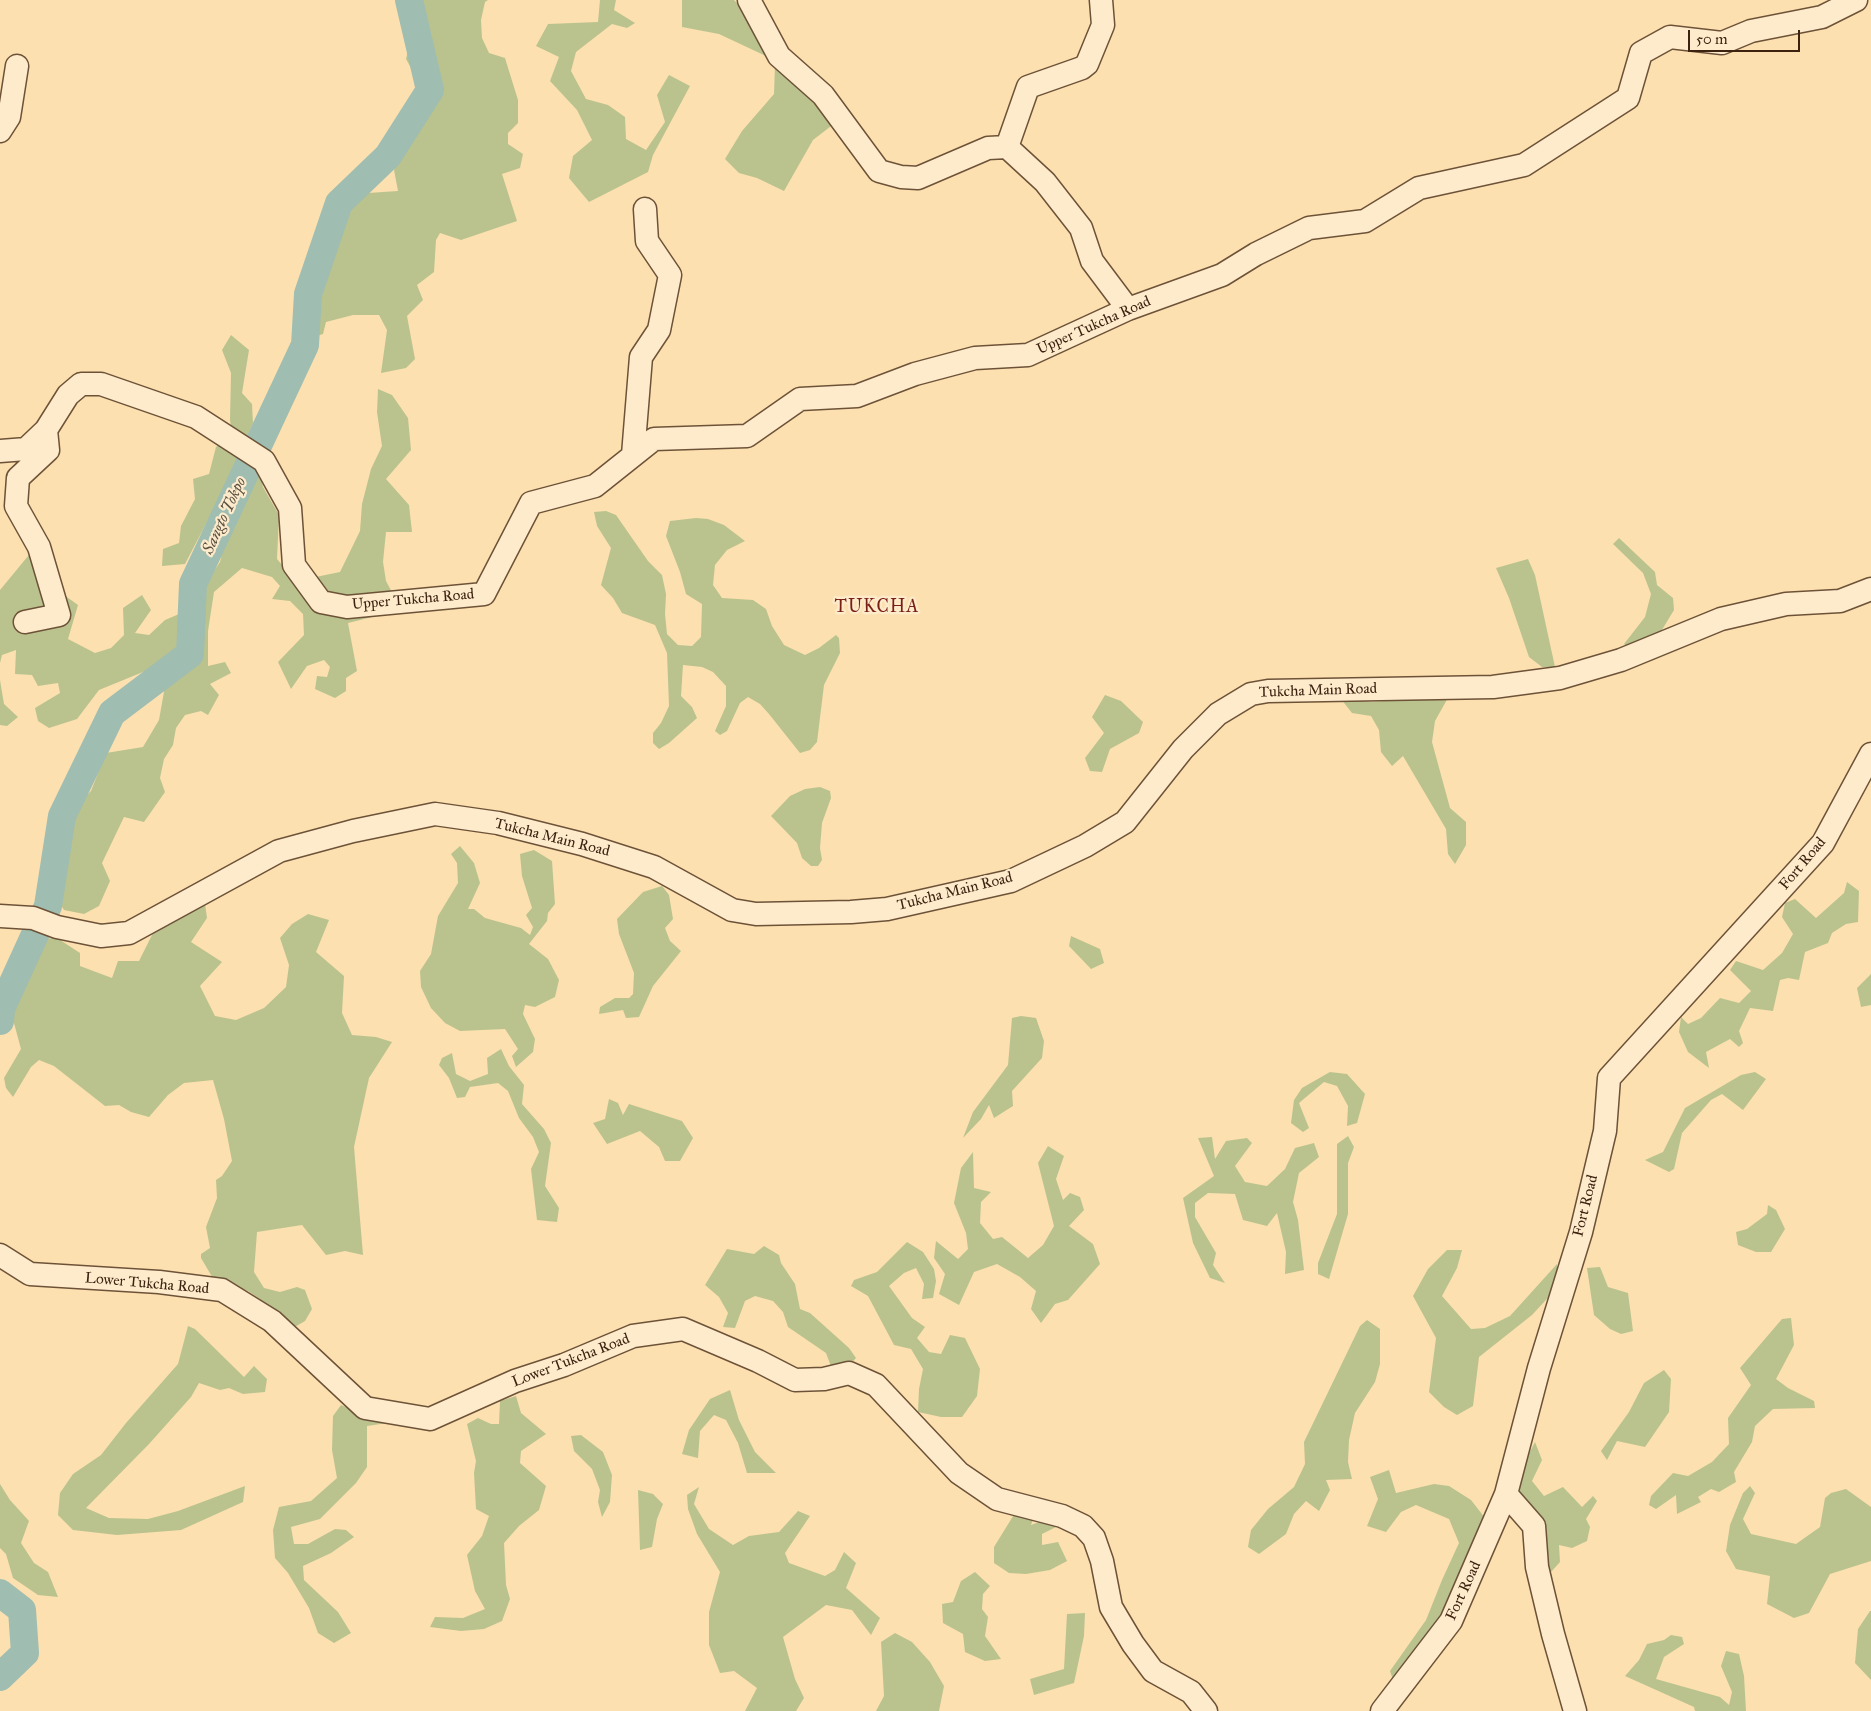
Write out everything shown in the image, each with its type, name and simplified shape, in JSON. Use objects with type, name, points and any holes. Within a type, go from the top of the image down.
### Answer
[{"type":"street","points":[[749,0],[779,56],[823,95],[879,171],[901,177],[918,178],[988,148],[1007,148],[1045,182],[1081,228],[1092,261],[1128,309]]},
{"type":"street","points":[[1007,148],[1028,87],[1082,68],[1087,64],[1103,24],[1101,0]]},
{"type":"street","name":"Upper Tukcha Road","points":[[0,451],[26,449],[46,430],[68,395],[82,384],[102,384],[196,417],[264,462],[290,508],[294,565],[321,602],[347,607],[484,594],[531,503],[595,486],[654,439],[747,436],[800,399],[857,396],[915,374],[975,358],[1028,355],[1128,309],[1222,275],[1256,254],[1308,228],[1365,221],[1419,188],[1524,165],[1628,98],[1641,53],[1670,37],[1722,43],[1751,31],[1822,17],[1856,0]]},
{"type":"street","points":[[0,131],[9,117],[17,66]]},
{"type":"street","points":[[633,455],[641,357],[659,330],[670,275],[647,241],[645,209]]},
{"type":"street","points":[[25,622],[60,615],[39,547],[16,506],[18,478],[48,450],[46,430]]},
{"type":"street","name":"Tukcha Main Road","points":[[0,916],[33,918],[57,927],[101,936],[129,933],[280,851],[353,831],[435,814],[498,823],[591,846],[654,867],[732,910],[756,914],[851,912],[887,909],[1010,881],[1085,846],[1125,822],[1183,749],[1218,714],[1251,694],[1268,691],[1493,687],[1560,678],[1621,660],[1721,619],[1786,604],[1840,601],[1871,589]]},
{"type":"street","name":"Fort Road","points":[[1382,1711],[1451,1621],[1506,1494],[1539,1368],[1581,1232],[1605,1131],[1609,1078],[1823,843],[1871,754]]},
{"type":"street","name":"Lower Tukcha Road","points":[[0,1255],[30,1274],[159,1282],[222,1290],[272,1321],[365,1408],[430,1420],[515,1381],[564,1365],[633,1336],[683,1329],[758,1361],[795,1380],[824,1378],[850,1373],[876,1385],[959,1473],[997,1499],[1062,1516],[1084,1526],[1094,1538],[1102,1561],[1111,1607],[1133,1644],[1153,1671],[1191,1692],[1206,1711]]},
{"type":"street","points":[[1506,1494],[1534,1526],[1537,1567],[1553,1634],[1575,1711]]},
{"type":"green space","points":[[488,0],[485,2],[481,20],[482,38],[489,53],[505,58],[518,100],[518,123],[508,133],[508,144],[523,154],[520,168],[502,174],[517,221],[461,240],[440,233],[436,240],[434,272],[417,285],[423,300],[407,316],[415,359],[406,368],[381,373],[387,330],[379,315],[353,315],[326,322],[323,334],[317,336],[313,300],[320,272],[341,214],[368,193],[398,191],[394,170],[402,147],[431,108],[440,86],[419,82],[406,59],[410,43],[402,1]]},
{"type":"green space","points":[[600,0],[616,0],[614,10],[635,23],[627,28],[612,24],[576,52],[571,71],[586,99],[608,105],[625,117],[626,139],[646,150],[665,122],[657,95],[669,75],[690,86],[653,155],[648,172],[589,202],[569,178],[573,156],[592,140],[577,110],[550,81],[559,57],[536,46],[548,24],[598,22]]},
{"type":"green space","points":[[682,0],[734,0],[752,18],[768,57],[719,34],[682,27]]},
{"type":"green space","points":[[775,65],[804,90],[835,123],[813,140],[784,191],[757,178],[739,173],[725,159],[742,131],[774,94]]},
{"type":"green space","points":[[231,335],[249,350],[242,393],[252,404],[253,423],[222,493],[185,564],[162,566],[163,549],[179,543],[181,526],[195,499],[193,479],[209,474],[216,447],[232,433],[230,420],[231,373],[222,350]]},
{"type":"green space","points":[[378,389],[392,395],[408,418],[411,450],[386,479],[409,505],[412,532],[386,532],[383,562],[386,581],[393,594],[372,617],[348,623],[357,671],[346,678],[346,691],[335,698],[315,689],[317,676],[327,677],[330,667],[324,660],[307,666],[291,689],[278,662],[304,635],[303,614],[290,601],[272,599],[280,586],[272,577],[242,568],[214,592],[208,631],[208,666],[225,662],[231,673],[210,684],[219,695],[208,715],[201,711],[185,715],[176,728],[173,745],[164,759],[160,778],[165,792],[144,822],[124,817],[102,863],[110,881],[99,906],[84,914],[64,910],[56,897],[63,850],[74,808],[91,791],[106,753],[143,747],[159,720],[165,686],[152,674],[143,672],[99,690],[77,719],[49,728],[38,721],[35,708],[60,693],[58,683],[38,686],[32,675],[15,674],[16,650],[2,655],[0,663],[0,590],[33,550],[64,595],[78,605],[68,639],[95,653],[111,648],[124,635],[123,608],[142,595],[151,610],[135,633],[149,635],[165,620],[198,606],[204,586],[220,562],[225,540],[236,516],[260,473],[263,487],[279,515],[277,559],[296,581],[340,572],[360,531],[362,504],[371,469],[382,446],[377,412]]},
{"type":"green space","points":[[606,511],[616,515],[648,561],[662,575],[666,594],[667,634],[678,645],[692,646],[701,637],[702,604],[686,594],[666,536],[670,521],[696,518],[708,519],[724,525],[745,541],[727,550],[715,565],[713,585],[722,598],[753,600],[766,609],[772,626],[784,645],[805,655],[819,648],[836,635],[839,638],[840,653],[824,685],[817,742],[810,750],[800,753],[760,704],[748,697],[740,703],[727,731],[720,735],[715,731],[726,706],[726,686],[713,672],[702,667],[683,665],[681,696],[692,707],[697,718],[669,743],[659,749],[653,743],[653,733],[661,723],[669,706],[667,653],[655,625],[622,613],[613,598],[601,585],[611,548],[597,526],[594,512]]},
{"type":"green space","points":[[1619,538],[1655,572],[1657,585],[1673,598],[1674,610],[1657,638],[1630,649],[1624,644],[1645,617],[1651,594],[1643,573],[1613,544]]},
{"type":"green space","points":[[1528,559],[1535,575],[1555,667],[1542,667],[1529,657],[1509,598],[1496,568]]},
{"type":"green space","points":[[0,680],[4,704],[18,717],[7,726],[0,725]]},
{"type":"green space","points":[[1105,695],[1121,701],[1143,722],[1139,733],[1110,749],[1102,772],[1090,771],[1085,758],[1104,733],[1092,717]]},
{"type":"green space","points":[[1449,696],[1435,721],[1432,742],[1450,808],[1466,822],[1466,845],[1455,864],[1448,854],[1446,829],[1403,756],[1392,766],[1381,752],[1379,730],[1371,716],[1352,713],[1341,699],[1373,702]]},
{"type":"green space","points":[[820,787],[830,791],[831,798],[822,823],[820,848],[822,860],[818,866],[811,866],[802,858],[797,843],[771,816],[790,796],[805,789]]},
{"type":"green space","points":[[460,846],[474,863],[480,883],[468,909],[474,909],[485,918],[521,928],[530,935],[533,927],[526,915],[532,908],[522,876],[520,854],[534,850],[552,861],[555,904],[548,913],[547,921],[529,944],[548,959],[559,980],[555,997],[535,1007],[525,1005],[523,1014],[535,1039],[533,1052],[516,1067],[512,1056],[518,1049],[505,1029],[460,1031],[445,1023],[431,1008],[421,987],[420,971],[431,954],[438,916],[458,883],[457,863],[451,854]]},
{"type":"green space","points":[[1847,882],[1859,891],[1858,922],[1846,924],[1832,933],[1828,943],[1805,952],[1799,980],[1788,978],[1780,980],[1773,1011],[1750,1008],[1739,1031],[1743,1043],[1739,1047],[1730,1039],[1706,1052],[1709,1068],[1688,1052],[1679,1032],[1681,1017],[1688,1024],[1701,1018],[1720,998],[1739,1003],[1751,991],[1730,970],[1736,961],[1763,970],[1782,953],[1793,934],[1782,917],[1785,903],[1795,899],[1816,918],[1844,893]]},
{"type":"green space","points":[[662,886],[669,895],[673,919],[665,928],[670,941],[681,951],[653,986],[639,1017],[626,1018],[623,1010],[599,1014],[600,1007],[615,998],[629,998],[633,994],[634,973],[619,934],[617,919],[643,892]]},
{"type":"green space","points":[[205,904],[207,918],[191,942],[222,962],[200,986],[215,1016],[236,1020],[264,1008],[286,987],[289,965],[280,938],[292,924],[308,914],[329,920],[316,952],[344,976],[342,1013],[352,1035],[376,1037],[392,1042],[369,1078],[354,1147],[363,1255],[345,1251],[326,1255],[302,1225],[257,1232],[254,1272],[264,1288],[280,1292],[297,1287],[305,1290],[312,1309],[305,1321],[293,1328],[280,1320],[267,1304],[248,1291],[214,1280],[201,1258],[201,1254],[210,1248],[206,1227],[217,1198],[216,1180],[222,1176],[232,1161],[224,1119],[213,1080],[184,1083],[168,1095],[149,1117],[131,1112],[119,1105],[105,1106],[54,1066],[39,1060],[31,1067],[13,1097],[6,1088],[4,1078],[21,1049],[11,1012],[16,999],[28,982],[37,960],[37,939],[57,938],[80,953],[80,966],[112,978],[118,961],[139,961],[156,927]]},
{"type":"green space","points":[[1071,936],[1100,949],[1104,963],[1091,969],[1069,946]]},
{"type":"green space","points":[[1871,974],[1871,1005],[1861,1007],[1857,988]]},
{"type":"green space","points":[[1021,1016],[1036,1018],[1044,1041],[1042,1058],[1012,1091],[1013,1106],[994,1118],[989,1105],[981,1119],[963,1138],[973,1112],[1008,1065],[1012,1018]]},
{"type":"green space","points":[[501,1049],[509,1066],[524,1085],[522,1104],[544,1129],[551,1143],[545,1186],[559,1208],[557,1222],[537,1220],[531,1169],[539,1152],[533,1137],[519,1118],[508,1091],[498,1083],[470,1087],[465,1097],[457,1098],[449,1078],[439,1065],[442,1058],[452,1053],[456,1074],[470,1081],[488,1074],[487,1058]]},
{"type":"green space","points":[[1330,1072],[1347,1074],[1365,1094],[1357,1123],[1347,1126],[1348,1106],[1337,1086],[1324,1082],[1299,1103],[1309,1128],[1303,1132],[1291,1123],[1294,1100],[1302,1088]]},
{"type":"green space","points":[[1755,1072],[1766,1079],[1743,1110],[1722,1094],[1711,1100],[1682,1133],[1674,1169],[1669,1172],[1645,1160],[1663,1152],[1685,1108],[1741,1075]]},
{"type":"green space","points":[[609,1099],[618,1103],[623,1115],[629,1104],[682,1121],[693,1138],[680,1161],[665,1161],[659,1147],[640,1131],[607,1144],[593,1123],[605,1119]]},
{"type":"green space","points":[[1348,1136],[1354,1147],[1348,1163],[1348,1214],[1329,1279],[1318,1274],[1318,1263],[1337,1214],[1337,1144]]},
{"type":"green space","points":[[1212,1137],[1215,1159],[1226,1141],[1247,1138],[1252,1143],[1235,1166],[1245,1182],[1267,1186],[1285,1169],[1295,1148],[1314,1143],[1319,1157],[1299,1173],[1293,1202],[1298,1220],[1304,1270],[1285,1274],[1286,1252],[1277,1213],[1267,1226],[1243,1220],[1235,1194],[1208,1193],[1195,1203],[1195,1217],[1216,1253],[1213,1265],[1225,1283],[1210,1278],[1193,1243],[1183,1198],[1214,1176],[1198,1138]]},
{"type":"green space","points":[[1048,1146],[1064,1156],[1056,1179],[1063,1200],[1070,1193],[1080,1197],[1084,1210],[1069,1226],[1093,1244],[1100,1264],[1068,1300],[1055,1304],[1041,1323],[1031,1309],[1036,1291],[1020,1277],[997,1264],[974,1272],[959,1305],[939,1294],[945,1274],[934,1258],[936,1241],[958,1259],[968,1249],[966,1233],[954,1203],[961,1168],[973,1152],[974,1188],[991,1192],[981,1202],[980,1223],[993,1239],[1002,1237],[1028,1258],[1043,1245],[1054,1226],[1038,1163]]},
{"type":"green space","points":[[1768,1205],[1776,1210],[1785,1229],[1771,1252],[1756,1252],[1738,1245],[1736,1232],[1747,1229],[1767,1214]]},
{"type":"green space","points":[[907,1242],[923,1252],[934,1269],[936,1281],[933,1298],[922,1299],[924,1284],[916,1268],[904,1273],[889,1286],[912,1318],[925,1327],[917,1338],[929,1352],[941,1354],[950,1335],[965,1338],[980,1369],[977,1396],[962,1417],[941,1417],[918,1412],[919,1389],[923,1369],[911,1349],[894,1345],[868,1296],[851,1286],[854,1280],[877,1272]]},
{"type":"green space","points":[[764,1246],[779,1255],[781,1263],[795,1284],[800,1309],[810,1313],[849,1348],[856,1358],[847,1368],[832,1369],[826,1353],[788,1327],[783,1312],[773,1301],[755,1296],[745,1301],[735,1328],[723,1327],[728,1313],[719,1297],[705,1285],[727,1249],[754,1254]]},
{"type":"green space","points":[[1447,1250],[1462,1250],[1457,1268],[1442,1296],[1471,1329],[1485,1328],[1510,1316],[1557,1264],[1557,1288],[1532,1315],[1479,1357],[1473,1406],[1457,1415],[1444,1407],[1429,1392],[1436,1338],[1413,1296],[1428,1269]]},
{"type":"green space","points":[[1600,1267],[1608,1287],[1628,1293],[1633,1331],[1621,1334],[1610,1329],[1594,1315],[1587,1268]]},
{"type":"green space","points":[[1791,1318],[1794,1345],[1776,1379],[1788,1388],[1814,1401],[1815,1408],[1773,1409],[1755,1426],[1752,1442],[1734,1472],[1736,1482],[1719,1492],[1711,1489],[1698,1497],[1701,1502],[1677,1514],[1676,1495],[1656,1509],[1649,1505],[1651,1496],[1673,1473],[1688,1476],[1712,1462],[1729,1444],[1728,1418],[1751,1385],[1740,1368],[1782,1319]]},
{"type":"green space","points":[[1367,1320],[1380,1329],[1380,1364],[1375,1382],[1355,1413],[1349,1440],[1348,1462],[1352,1479],[1326,1480],[1330,1490],[1319,1511],[1306,1501],[1294,1514],[1286,1534],[1259,1554],[1248,1547],[1251,1530],[1268,1509],[1294,1487],[1305,1464],[1304,1442],[1360,1326]]},
{"type":"green space","points":[[188,1326],[195,1329],[244,1377],[254,1366],[267,1379],[265,1392],[243,1394],[229,1388],[220,1390],[199,1383],[191,1397],[149,1444],[86,1508],[109,1518],[148,1519],[178,1511],[245,1486],[243,1502],[181,1530],[117,1535],[73,1530],[58,1515],[60,1493],[73,1474],[101,1455],[126,1423],[178,1364]]},
{"type":"green space","points":[[1664,1370],[1671,1379],[1669,1412],[1645,1447],[1617,1441],[1607,1460],[1601,1451],[1629,1412],[1644,1383]]},
{"type":"green space","points":[[730,1390],[739,1420],[755,1452],[776,1473],[747,1473],[738,1443],[726,1420],[714,1415],[700,1431],[698,1458],[682,1454],[689,1430],[710,1399]]},
{"type":"green space","points":[[516,1396],[521,1413],[546,1434],[521,1451],[520,1463],[546,1486],[539,1510],[519,1526],[504,1543],[506,1585],[510,1599],[502,1621],[484,1629],[461,1631],[430,1627],[435,1617],[463,1618],[485,1609],[475,1591],[467,1555],[482,1536],[489,1516],[476,1509],[474,1473],[476,1461],[467,1424],[478,1418],[491,1424],[499,1424],[500,1401]]},
{"type":"green space","points":[[341,1405],[362,1414],[394,1422],[367,1426],[367,1467],[356,1483],[320,1519],[291,1527],[294,1544],[308,1544],[335,1529],[346,1530],[354,1537],[331,1553],[303,1566],[304,1580],[338,1612],[351,1633],[334,1643],[318,1633],[309,1608],[288,1573],[275,1558],[273,1530],[279,1507],[311,1501],[337,1478],[332,1450],[333,1416]]},
{"type":"green space","points":[[581,1435],[603,1452],[612,1475],[610,1502],[602,1517],[598,1502],[600,1490],[592,1469],[574,1451],[571,1436]]},
{"type":"green space","points":[[1535,1442],[1542,1460],[1532,1481],[1544,1496],[1563,1487],[1582,1507],[1593,1496],[1597,1501],[1586,1519],[1590,1527],[1587,1541],[1572,1548],[1559,1545],[1560,1562],[1551,1572],[1543,1567],[1517,1498],[1521,1469]]},
{"type":"green space","points":[[1389,1470],[1396,1493],[1434,1484],[1449,1486],[1471,1500],[1485,1518],[1448,1603],[1432,1631],[1393,1680],[1390,1671],[1426,1620],[1459,1543],[1449,1519],[1416,1505],[1401,1512],[1386,1532],[1367,1526],[1378,1499],[1370,1477]]},
{"type":"green space","points":[[0,1484],[10,1500],[29,1521],[21,1543],[34,1563],[48,1572],[58,1597],[38,1595],[13,1578],[6,1554],[0,1548]]},
{"type":"green space","points":[[1750,1486],[1755,1493],[1743,1519],[1751,1534],[1796,1544],[1820,1527],[1825,1498],[1831,1493],[1846,1489],[1871,1507],[1871,1561],[1830,1574],[1809,1613],[1794,1618],[1767,1604],[1770,1576],[1736,1569],[1726,1551],[1730,1525],[1743,1493]]},
{"type":"green space","points":[[699,1487],[694,1504],[709,1529],[733,1545],[749,1536],[779,1532],[798,1511],[810,1516],[785,1553],[789,1563],[825,1576],[835,1570],[844,1552],[856,1563],[846,1588],[880,1618],[871,1635],[852,1610],[826,1605],[783,1637],[795,1679],[804,1698],[796,1711],[745,1711],[757,1688],[734,1671],[720,1673],[709,1645],[709,1612],[720,1572],[697,1534],[688,1509],[687,1495]]},
{"type":"green space","points":[[638,1490],[653,1494],[663,1504],[657,1519],[652,1547],[640,1550]]},
{"type":"green space","points":[[1015,1513],[1035,1514],[1031,1525],[1042,1521],[1058,1526],[1042,1534],[1042,1545],[1058,1542],[1067,1561],[1050,1570],[1026,1574],[1009,1573],[994,1563],[994,1547]]},
{"type":"green space","points":[[975,1572],[990,1586],[983,1594],[982,1609],[988,1617],[985,1636],[1001,1659],[985,1661],[965,1652],[963,1634],[943,1623],[942,1604],[953,1602],[961,1581]]},
{"type":"green space","points":[[1870,1611],[1871,1680],[1855,1663],[1858,1629]]},
{"type":"green space","points":[[1085,1613],[1084,1636],[1074,1683],[1034,1695],[1030,1679],[1064,1669],[1067,1614]]},
{"type":"green space","points":[[895,1633],[912,1642],[930,1662],[944,1686],[939,1711],[876,1711],[884,1696],[881,1642]]},
{"type":"green space","points":[[1671,1635],[1682,1637],[1684,1644],[1664,1657],[1656,1679],[1720,1697],[1729,1705],[1732,1692],[1721,1666],[1726,1651],[1739,1654],[1744,1676],[1746,1711],[1695,1711],[1694,1707],[1625,1676],[1639,1660],[1647,1644],[1664,1640]]},
{"type":"waterway","name":"Sangto Tokpo","points":[[0,1021],[1,1009],[48,906],[62,816],[112,713],[190,654],[193,584],[305,345],[308,294],[339,203],[388,156],[430,90],[409,0]]},
{"type":"waterway","name":"Sangto Tokpo","points":[[0,1593],[22,1610],[25,1653],[0,1677]]},
{"type":"district","name":"TUKCHA","points":[[877,608]]}]
